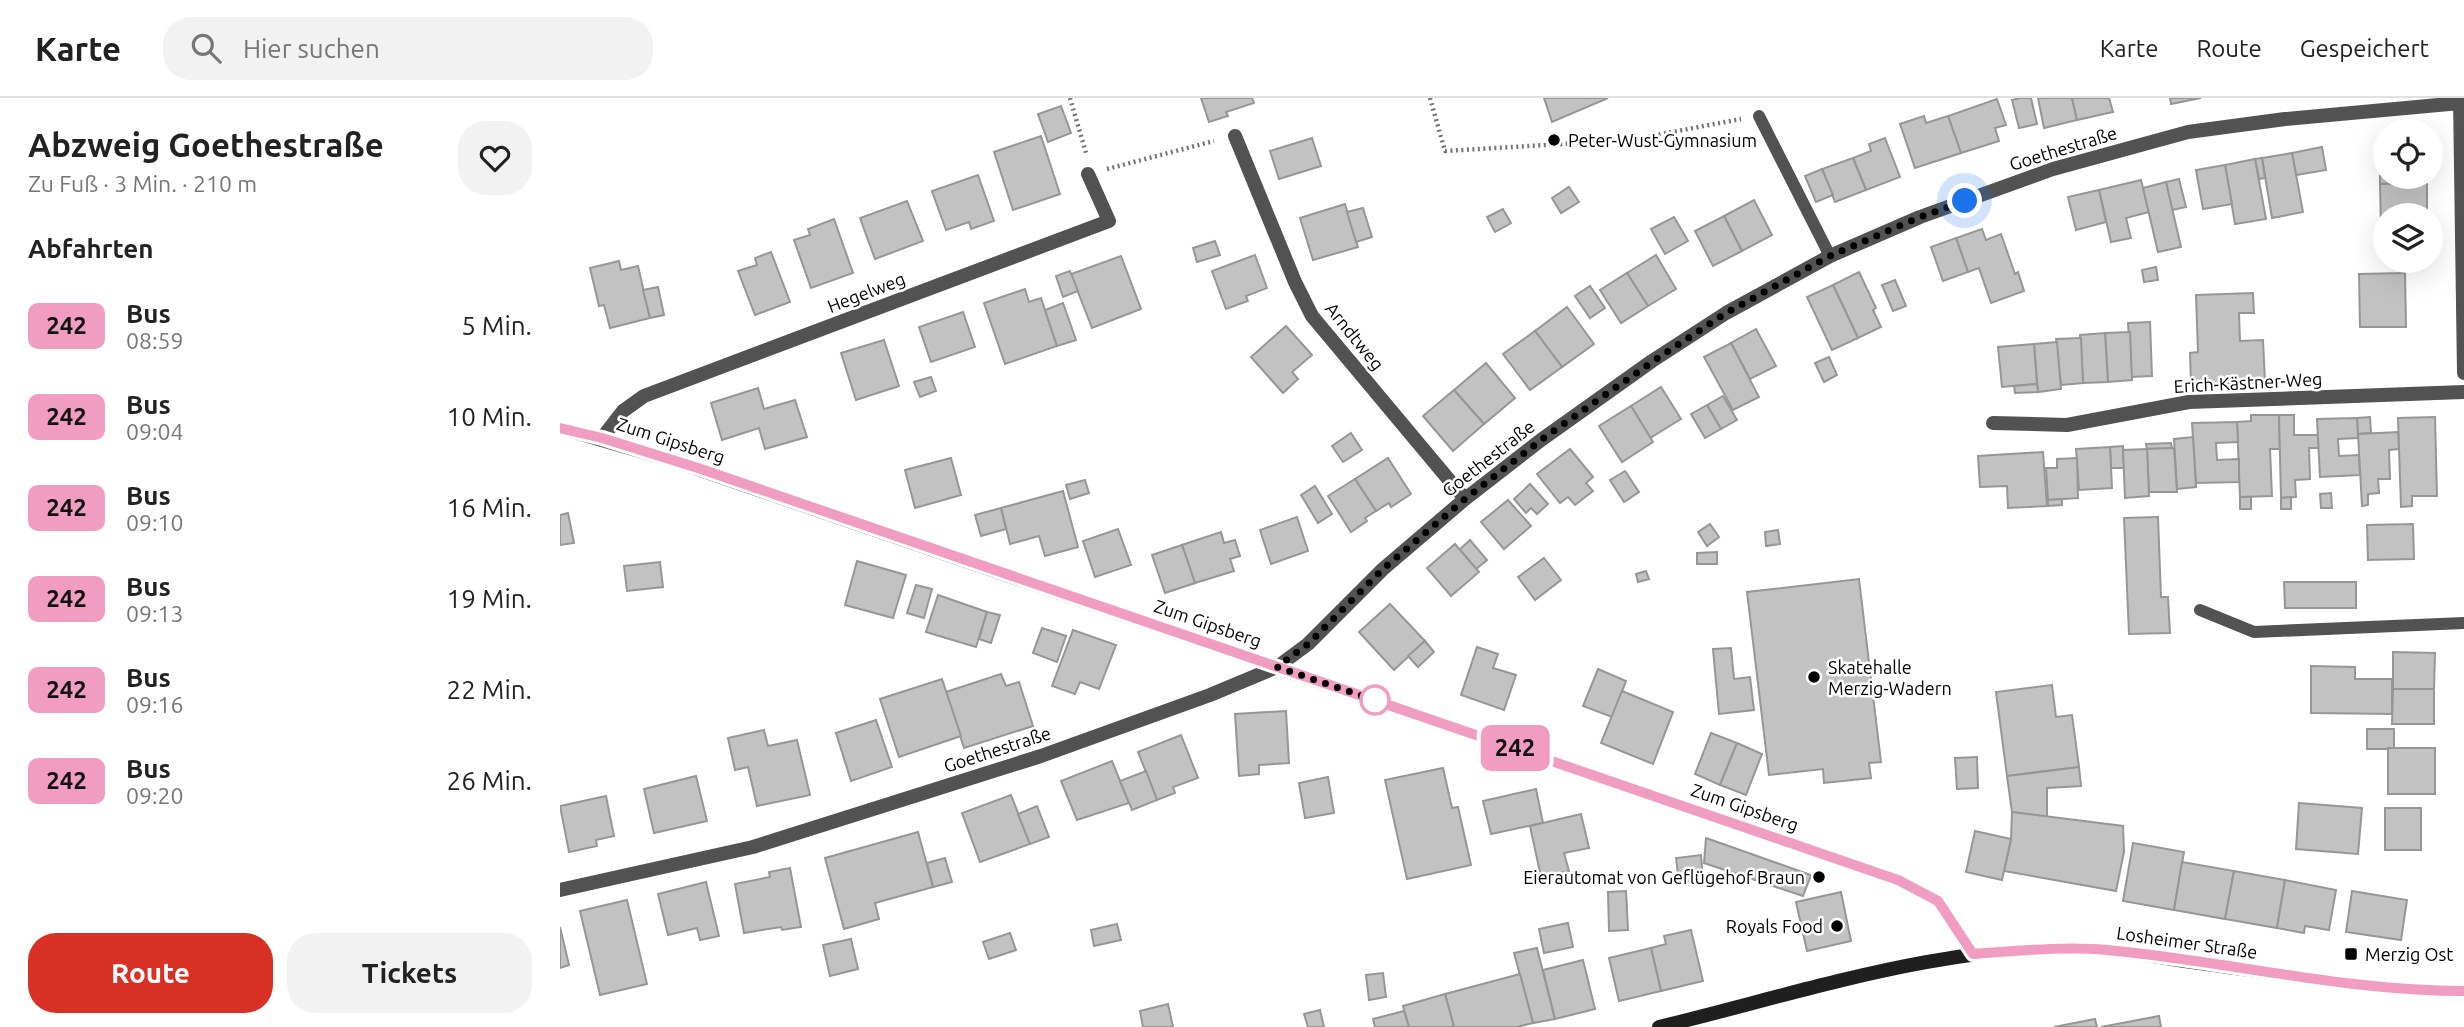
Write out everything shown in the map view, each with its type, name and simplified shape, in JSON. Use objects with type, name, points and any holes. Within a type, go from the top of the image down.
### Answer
[{"type":"main road","name":"Losheimer Straße","points":[[1659,1027],[1850,979],[1973,954],[2027,950],[2106,950],[2306,977],[2413,989],[2464,991]]},
{"type":"street","name":"Goethestraße","points":[[560,890],[753,848],[1041,756],[1209,695],[1277,667],[1308,644],[1383,569],[1465,499],[1541,440],[1652,362],[1726,313],[1830,256],[1920,217],[2053,169],[2188,132],[2460,100]]},
{"type":"street","points":[[2460,100],[2464,373]]},
{"type":"street","name":"Arndtweg","points":[[1235,136],[1295,282],[1312,316],[1465,499]]},
{"type":"street","name":"Hegelweg","points":[[602,438],[623,411],[644,396],[1109,221],[1088,174]]},
{"type":"street","name":"Erich-Kästner-Weg","points":[[1993,423],[2067,425],[2189,402],[2464,392]]},
{"type":"street","name":"Zum Gipsberg","points":[[560,428],[698,468],[1898,880],[1938,901],[1973,954]]},
{"type":"lane","points":[[1759,116],[1830,256]]},
{"type":"lane","points":[[2200,610],[2254,632],[2464,623]]},
{"type":"path","points":[[1070,98],[1084,143]]},
{"type":"path","points":[[1430,98],[1445,151],[1630,141],[1759,116]]},
{"type":"path","points":[[1088,174],[1235,136]]},
{"type":"building","points":[[1201,98],[1252,98],[1254,103],[1226,112],[1228,116],[1209,122]]},
{"type":"building","points":[[1544,98],[1608,98],[1552,122]]},
{"type":"building","points":[[2031,98],[2037,124],[2019,128],[2012,100]]},
{"type":"building","points":[[2038,98],[2072,98],[2077,120],[2044,128]]},
{"type":"building","points":[[2072,98],[2109,98],[2113,112],[2077,120]]},
{"type":"building","points":[[2170,98],[2201,98],[2171,104]]},
{"type":"building","points":[[1997,99],[2006,125],[1995,128],[1999,141],[1961,153],[1948,116]]},
{"type":"building","points":[[1061,106],[1071,133],[1048,142],[1038,114]]},
{"type":"building","points":[[1924,116],[1926,123],[1948,116],[1961,153],[1915,168],[1900,124]]},
{"type":"building","points":[[1041,136],[1060,194],[1013,210],[994,152]]},
{"type":"building","points":[[1312,138],[1321,166],[1279,179],[1270,151]]},
{"type":"building","points":[[1885,138],[1900,177],[1866,190],[1853,158],[1871,151],[1869,144]]},
{"type":"building","points":[[2322,147],[2326,170],[2296,175],[2292,153]]},
{"type":"building","points":[[2292,153],[2303,212],[2272,218],[2262,158]]},
{"type":"building","points":[[1853,158],[1866,190],[1835,202],[1822,169]]},
{"type":"building","points":[[2262,158],[2265,178],[2259,179],[2255,159]]},
{"type":"building","points":[[2255,159],[2266,219],[2235,224],[2225,165]]},
{"type":"building","points":[[2225,165],[2232,204],[2203,209],[2196,170]]},
{"type":"building","points":[[1822,169],[1833,195],[1816,202],[1805,176]]},
{"type":"building","points":[[978,175],[994,221],[971,229],[969,222],[946,230],[932,191]]},
{"type":"building","points":[[2179,179],[2186,207],[2172,210],[2166,182]]},
{"type":"building","points":[[2141,180],[2149,212],[2126,218],[2131,238],[2111,242],[2099,190]]},
{"type":"building","points":[[2166,182],[2181,247],[2158,252],[2143,188]]},
{"type":"building","points":[[1569,187],[1579,202],[1561,213],[1552,198]]},
{"type":"building","points":[[2380,189],[2427,189],[2427,203],[2380,203]]},
{"type":"building","points":[[2099,190],[2106,222],[2076,230],[2068,197]]},
{"type":"building","points":[[1754,200],[1772,235],[1742,251],[1724,216]]},
{"type":"building","points":[[907,201],[923,241],[875,259],[860,218]]},
{"type":"building","points":[[1345,204],[1358,247],[1313,260],[1300,218]]},
{"type":"building","points":[[1363,208],[1372,237],[1356,242],[1347,212]]},
{"type":"building","points":[[1503,209],[1511,223],[1495,232],[1487,217]]},
{"type":"building","points":[[1724,216],[1742,251],[1713,266],[1695,231]]},
{"type":"building","points":[[1674,217],[1688,241],[1665,254],[1651,229]]},
{"type":"building","points":[[834,219],[853,273],[811,288],[794,240],[810,235],[808,229]]},
{"type":"building","points":[[1982,229],[1986,240],[2001,234],[2024,291],[1991,303],[1979,268],[1968,272],[1956,238]]},
{"type":"building","points":[[1956,238],[1968,272],[1943,281],[1931,247]]},
{"type":"building","points":[[1215,241],[1220,255],[1197,262],[1193,248]]},
{"type":"building","points":[[771,252],[790,302],[755,315],[738,271],[757,265],[755,258]]},
{"type":"building","points":[[1255,255],[1267,288],[1246,296],[1248,301],[1226,309],[1212,271]]},
{"type":"building","points":[[1656,255],[1676,289],[1648,306],[1627,273]]},
{"type":"building","points":[[1121,256],[1141,309],[1092,328],[1071,274]]},
{"type":"building","points":[[619,261],[621,270],[638,266],[650,318],[610,328],[604,305],[599,306],[590,268]]},
{"type":"building","points":[[2156,267],[2158,280],[2144,282],[2142,270]]},
{"type":"building","points":[[1070,271],[1078,291],[1063,297],[1056,276]]},
{"type":"building","points":[[1859,272],[1876,308],[1873,310],[1881,327],[1858,338],[1833,285]]},
{"type":"building","points":[[1627,273],[1648,306],[1621,323],[1600,290]]},
{"type":"building","points":[[2405,273],[2406,327],[2360,327],[2359,274]]},
{"type":"building","points":[[1895,280],[1906,306],[1893,311],[1882,285]]},
{"type":"building","points":[[1833,285],[1858,338],[1832,350],[1807,297]]},
{"type":"building","points":[[1590,286],[1605,308],[1590,318],[1575,296]]},
{"type":"building","points":[[658,287],[664,315],[650,318],[643,290]]},
{"type":"building","points":[[1025,289],[1029,302],[1041,298],[1057,346],[1005,364],[984,303]]},
{"type":"building","points":[[2253,293],[2254,313],[2239,313],[2240,341],[2263,340],[2265,382],[2191,385],[2190,353],[2198,352],[2196,295]]},
{"type":"building","points":[[1063,303],[1076,340],[1057,346],[1045,310]]},
{"type":"building","points":[[1567,307],[1594,344],[1562,367],[1535,331]]},
{"type":"building","points":[[963,312],[975,347],[931,362],[919,327]]},
{"type":"building","points":[[2150,322],[2152,376],[2131,377],[2128,323]]},
{"type":"building","points":[[1286,326],[1312,355],[1292,372],[1298,379],[1283,393],[1251,357]]},
{"type":"building","points":[[1756,329],[1776,366],[1750,379],[1731,343]]},
{"type":"building","points":[[1535,331],[1562,367],[1530,390],[1503,354]]},
{"type":"building","points":[[2130,332],[2132,380],[2108,382],[2105,333]]},
{"type":"building","points":[[2105,333],[2108,382],[2083,383],[2080,335]]},
{"type":"building","points":[[2081,338],[2083,383],[2061,385],[2056,339]]},
{"type":"building","points":[[884,340],[899,386],[856,400],[841,353]]},
{"type":"building","points":[[2057,342],[2061,389],[2038,392],[2034,344]]},
{"type":"building","points":[[1731,343],[1759,397],[1733,410],[1704,357]]},
{"type":"building","points":[[2034,344],[2037,384],[2002,387],[1998,347]]},
{"type":"building","points":[[1829,357],[1837,375],[1824,382],[1815,363]]},
{"type":"building","points":[[1486,363],[1515,398],[1484,424],[1454,390]]},
{"type":"building","points":[[931,377],[936,391],[920,397],[914,382]]},
{"type":"building","points":[[2037,384],[2038,392],[2015,393],[2014,386]]},
{"type":"building","points":[[1661,387],[1681,419],[1650,438],[1631,406]]},
{"type":"building","points":[[758,388],[764,409],[795,400],[807,437],[765,449],[759,428],[722,440],[711,403]]},
{"type":"building","points":[[1454,390],[1484,424],[1453,451],[1423,416]]},
{"type":"building","points":[[1723,396],[1737,420],[1721,429],[1707,405]]},
{"type":"building","points":[[1707,405],[1721,429],[1705,438],[1691,414]]},
{"type":"building","points":[[1631,406],[1653,442],[1622,462],[1599,426]]},
{"type":"building","points":[[2251,415],[2279,415],[2280,449],[2270,449],[2272,496],[2240,497],[2237,422],[2251,421]]},
{"type":"building","points":[[2279,415],[2294,415],[2294,435],[2318,435],[2319,448],[2309,448],[2310,479],[2295,480],[2296,497],[2281,498]]},
{"type":"building","points":[[2370,417],[2371,433],[2358,434],[2357,418]]},
{"type":"building","points":[[2435,417],[2437,496],[2412,496],[2412,506],[2401,507],[2398,418]]},
{"type":"building","points":[[2357,418],[2358,438],[2338,439],[2339,456],[2359,455],[2360,475],[2320,477],[2317,419]]},
{"type":"building","points":[[2237,422],[2238,442],[2216,443],[2217,460],[2239,459],[2239,482],[2196,483],[2192,423]]},
{"type":"building","points":[[2398,432],[2399,449],[2389,450],[2390,479],[2378,479],[2379,493],[2368,494],[2368,505],[2362,506],[2358,434]]},
{"type":"building","points":[[1351,433],[1362,450],[1343,462],[1332,446]]},
{"type":"building","points":[[2193,437],[2196,487],[2177,489],[2174,439]]},
{"type":"building","points":[[2171,443],[2172,448],[2147,449],[2146,444]]},
{"type":"building","points":[[2123,446],[2124,468],[2111,468],[2110,447]]},
{"type":"building","points":[[2110,447],[2112,488],[2079,490],[2076,449]]},
{"type":"building","points":[[2174,448],[2177,492],[2149,492],[2147,449]]},
{"type":"building","points":[[1570,449],[1593,477],[1586,483],[1593,491],[1575,505],[1568,497],[1560,503],[1537,474]]},
{"type":"building","points":[[2147,449],[2149,496],[2125,498],[2123,450]]},
{"type":"building","points":[[2043,452],[2047,506],[2008,508],[2007,486],[1980,487],[1978,456]]},
{"type":"building","points":[[951,458],[961,495],[915,508],[905,470]]},
{"type":"building","points":[[1388,458],[1411,494],[1391,507],[1389,503],[1376,511],[1355,479]]},
{"type":"building","points":[[2077,458],[2078,498],[2048,500],[2046,468],[2057,468],[2057,459]]},
{"type":"building","points":[[1625,471],[1639,492],[1624,502],[1610,480]]},
{"type":"building","points":[[1355,479],[1376,511],[1351,532],[1328,496]]},
{"type":"building","points":[[1085,480],[1089,493],[1070,499],[1066,485]]},
{"type":"building","points":[[1530,484],[1548,504],[1537,514],[1531,508],[1526,513],[1514,499]]},
{"type":"building","points":[[1315,486],[1332,514],[1318,523],[1301,495]]},
{"type":"building","points":[[1063,491],[1078,547],[1045,556],[1039,536],[1010,544],[1001,508]]},
{"type":"building","points":[[2331,493],[2332,508],[2321,508],[2320,494]]},
{"type":"building","points":[[2240,497],[2251,497],[2251,509],[2240,509]]},
{"type":"building","points":[[2291,497],[2291,509],[2281,509],[2281,498]]},
{"type":"building","points":[[2062,499],[2062,505],[2048,506],[2048,500]]},
{"type":"building","points":[[1508,500],[1531,526],[1504,549],[1481,522]]},
{"type":"building","points":[[1001,508],[1006,529],[981,536],[975,515]]},
{"type":"building","points":[[568,513],[574,543],[560,545],[560,515]]},
{"type":"building","points":[[1297,517],[1308,551],[1271,564],[1260,530]]},
{"type":"building","points":[[2158,517],[2161,597],[2168,597],[2170,633],[2129,634],[2124,518]]},
{"type":"building","points":[[1710,524],[1719,537],[1707,546],[1698,532]]},
{"type":"building","points":[[2413,524],[2414,559],[2368,560],[2367,525]]},
{"type":"building","points":[[1118,529],[1131,565],[1095,577],[1083,541]]},
{"type":"building","points":[[1778,530],[1780,544],[1766,546],[1765,532]]},
{"type":"building","points":[[1221,532],[1224,543],[1235,540],[1240,556],[1230,559],[1234,571],[1195,583],[1182,545]]},
{"type":"building","points":[[1470,540],[1487,560],[1476,569],[1459,550]]},
{"type":"building","points":[[1455,544],[1479,572],[1451,596],[1427,568]]},
{"type":"building","points":[[1182,545],[1195,583],[1165,593],[1152,555]]},
{"type":"building","points":[[1717,552],[1717,564],[1697,564],[1697,553]]},
{"type":"building","points":[[1544,558],[1561,580],[1535,600],[1518,577]]},
{"type":"building","points":[[857,561],[906,575],[893,618],[845,605]]},
{"type":"building","points":[[660,562],[663,587],[627,591],[624,566]]},
{"type":"building","points":[[1646,571],[1649,579],[1638,582],[1636,574]]},
{"type":"building","name":"Skatehalle Merzig-Wadern","points":[[1859,579],[1881,762],[1869,763],[1871,778],[1824,783],[1823,769],[1769,775],[1747,592]]},
{"type":"building","points":[[2284,582],[2356,582],[2356,608],[2285,608]]},
{"type":"building","points":[[916,585],[932,589],[924,618],[907,613]]},
{"type":"building","points":[[938,595],[987,612],[976,647],[926,632]]},
{"type":"building","points":[[1390,604],[1425,641],[1394,670],[1359,632]]},
{"type":"building","points":[[987,612],[1000,615],[991,643],[979,639]]},
{"type":"building","points":[[1042,628],[1066,636],[1057,662],[1033,653]]},
{"type":"building","points":[[1073,630],[1116,645],[1099,689],[1080,682],[1075,694],[1052,686]]},
{"type":"building","points":[[1425,641],[1434,652],[1418,667],[1408,656]]},
{"type":"building","points":[[1477,647],[1498,654],[1493,668],[1516,675],[1504,710],[1461,695]]},
{"type":"building","points":[[1731,648],[1734,679],[1750,677],[1754,710],[1719,714],[1713,649]]},
{"type":"building","points":[[2393,652],[2435,653],[2434,689],[2393,689]]},
{"type":"building","points":[[2311,666],[2355,667],[2355,679],[2392,679],[2392,714],[2311,713]]},
{"type":"building","points":[[1598,669],[1626,681],[1612,717],[1583,706]]},
{"type":"building","points":[[1001,674],[1006,686],[1019,682],[1033,726],[964,748],[946,692]]},
{"type":"building","points":[[942,679],[961,736],[899,757],[880,699]]},
{"type":"building","points":[[2052,685],[2056,717],[2072,715],[2079,767],[2007,776],[1996,692]]},
{"type":"building","points":[[2393,689],[2434,689],[2434,724],[2392,724]]},
{"type":"building","points":[[1622,691],[1673,712],[1653,764],[1601,743]]},
{"type":"building","points":[[1286,711],[1289,763],[1259,765],[1259,774],[1239,776],[1235,714]]},
{"type":"building","points":[[876,720],[892,767],[851,781],[836,733]]},
{"type":"building","points":[[2367,729],[2394,729],[2394,749],[2367,749]]},
{"type":"building","points":[[764,730],[768,746],[797,740],[810,795],[757,806],[748,767],[735,770],[728,738]]},
{"type":"building","points":[[1711,733],[1737,743],[1720,785],[1695,774]]},
{"type":"building","points":[[1181,735],[1198,778],[1173,787],[1175,793],[1157,800],[1138,752]]},
{"type":"building","points":[[1737,743],[1762,754],[1746,795],[1720,785]]},
{"type":"building","points":[[2388,748],[2435,748],[2435,794],[2388,794]]},
{"type":"building","points":[[1977,757],[1978,788],[1957,789],[1955,758]]},
{"type":"building","points":[[1112,761],[1129,803],[1077,820],[1061,781]]},
{"type":"building","points":[[2079,767],[2081,786],[2047,788],[2047,817],[2012,812],[2007,776]]},
{"type":"building","points":[[1443,768],[1452,808],[1458,807],[1471,865],[1407,879],[1385,780]]},
{"type":"building","points":[[1146,771],[1157,800],[1132,810],[1120,781]]},
{"type":"building","points":[[696,776],[707,821],[654,833],[644,789]]},
{"type":"building","points":[[1328,777],[1334,813],[1305,818],[1299,783]]},
{"type":"building","points":[[1536,789],[1543,823],[1491,834],[1483,801]]},
{"type":"building","points":[[1011,795],[1030,844],[980,862],[962,813]]},
{"type":"building","points":[[606,796],[614,836],[596,840],[597,846],[569,852],[560,806]]},
{"type":"building","points":[[2299,803],[2362,808],[2358,854],[2296,849]]},
{"type":"building","points":[[1037,806],[1049,837],[1030,844],[1018,814]]},
{"type":"building","points":[[2385,808],[2421,808],[2421,850],[2385,850]]},
{"type":"building","points":[[2012,812],[2123,826],[2124,852],[2116,891],[2004,871],[2011,839]]},
{"type":"building","points":[[1581,814],[1589,848],[1564,853],[1569,871],[1541,877],[1530,826]]},
{"type":"building","points":[[1975,831],[2011,839],[2002,880],[1966,872]]},
{"type":"building","points":[[918,832],[933,887],[875,903],[879,919],[844,929],[825,858]]},
{"type":"building","points":[[1706,838],[1811,875],[1803,896],[1704,863]]},
{"type":"building","points":[[2133,843],[2184,852],[2174,910],[2123,901]]},
{"type":"building","points":[[1701,855],[1703,880],[1679,882],[1676,858]]},
{"type":"building","points":[[945,858],[952,882],[933,887],[927,863]]},
{"type":"building","points":[[2182,862],[2234,871],[2225,919],[2174,910]]},
{"type":"building","points":[[790,868],[801,927],[744,933],[735,884],[770,877],[769,872]]},
{"type":"building","points":[[2234,871],[2285,880],[2277,928],[2225,919]]},
{"type":"building","points":[[2285,880],[2336,890],[2329,930],[2305,926],[2304,933],[2277,928]]},
{"type":"building","points":[[706,882],[719,936],[700,940],[697,928],[668,935],[658,894]]},
{"type":"building","points":[[1626,891],[1628,930],[1609,931],[1608,892]]},
{"type":"building","points":[[2352,891],[2407,900],[2401,940],[2346,932]]},
{"type":"building","points":[[1841,892],[1851,941],[1807,951],[1796,902]]},
{"type":"building","points":[[627,900],[647,984],[600,995],[580,911]]},
{"type":"building","points":[[1568,923],[1573,947],[1544,953],[1539,929]]},
{"type":"building","points":[[1117,924],[1121,940],[1094,946],[1091,930]]},
{"type":"building","points":[[560,927],[569,965],[560,968]]},
{"type":"building","points":[[1691,930],[1703,981],[1661,991],[1651,948],[1666,944],[1664,936]]},
{"type":"building","points":[[1010,933],[1016,950],[989,959],[983,942]]},
{"type":"building","points":[[851,939],[858,969],[830,976],[823,945]]},
{"type":"building","points":[[1537,948],[1555,1019],[1533,1023],[1514,953]]},
{"type":"building","points":[[1651,948],[1661,991],[1619,1001],[1609,958]]},
{"type":"building","points":[[1583,960],[1595,1009],[1555,1019],[1543,970]]},
{"type":"building","points":[[1383,973],[1386,997],[1369,1000],[1366,975]]},
{"type":"building","points":[[1520,974],[1533,1023],[1517,1027],[1454,1027],[1445,994]]},
{"type":"building","points":[[1445,994],[1454,1027],[1409,1027],[1403,1006]]},
{"type":"building","points":[[1168,1004],[1173,1027],[1143,1027],[1140,1011]]},
{"type":"building","points":[[1320,1010],[1324,1027],[1308,1027],[1304,1014]]},
{"type":"building","points":[[1404,1011],[1409,1027],[1375,1027],[1373,1019]]},
{"type":"building","points":[[2159,1016],[2161,1027],[2101,1027]]},
{"type":"building","points":[[2095,1019],[2097,1027],[2054,1027]]},
{"type":"bus line","name":"242","points":[[560,428],[698,468],[1898,880],[1938,901],[1973,954],[2027,950],[2106,950],[2306,977],[2413,989],[2464,991]]},
{"type":"place","name":"Peter-Wust-Gymnasium","points":[[1554,140]]},
{"type":"place","name":"Skatehalle Merzig-Wadern","points":[[1814,677]]},
{"type":"place","name":"Eierautomat von Geflügehof Braun","points":[[1819,877]]},
{"type":"place","name":"Royals Food","points":[[1837,926]]},
{"type":"place","name":"Merzig Ost","points":[[2351,954]]},
{"type":"route","points":[[1375,700],[1380,702],[1277,667],[1308,644],[1383,569],[1465,499],[1541,440],[1652,362],[1726,313],[1830,256],[1920,217],[1965,201]]}]
